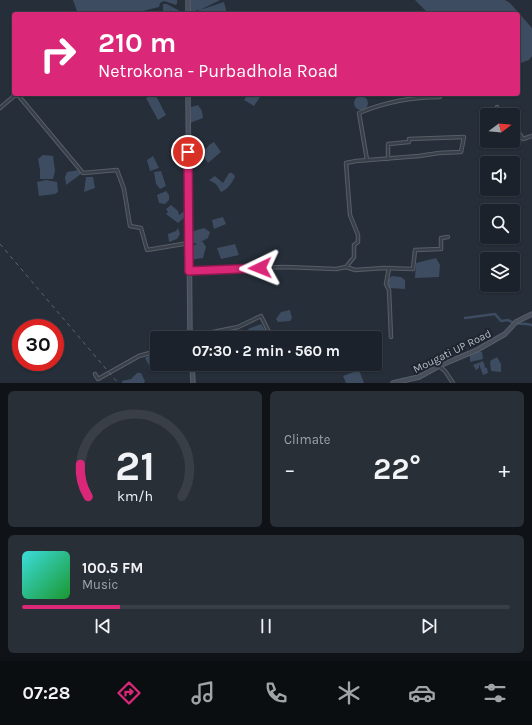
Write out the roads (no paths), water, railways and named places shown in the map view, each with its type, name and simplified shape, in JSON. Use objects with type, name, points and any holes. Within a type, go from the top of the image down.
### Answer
[{"type":"main road","points":[[188,0],[188,12]]},
{"type":"main road","points":[[188,96],[190,331]]},
{"type":"main road","name":"Mougati UP Road","points":[[393,383],[419,377],[495,340],[505,334],[515,324],[532,314]]},
{"type":"main road","points":[[192,371],[193,383]]},
{"type":"street","points":[[0,108],[14,96],[18,96],[84,174],[117,170],[124,189],[130,226],[141,228],[147,250],[189,243]]},
{"type":"street","points":[[367,160],[359,113],[390,102],[440,96]]},
{"type":"street","points":[[520,134],[523,139],[532,136]]},
{"type":"street","points":[[346,268],[354,257],[354,245],[358,242],[358,235],[350,215],[346,163],[367,160],[388,159],[439,153],[461,152],[464,137],[409,139],[409,142],[388,144],[388,159]]},
{"type":"street","points":[[189,271],[285,267],[346,268],[355,270],[389,268],[413,269],[415,250],[441,248],[441,238],[448,237]]},
{"type":"street","points":[[389,268],[386,284],[389,290],[391,337]]},
{"type":"street","points":[[221,331],[238,327],[261,316],[268,331]]},
{"type":"street","points":[[95,374],[98,379],[139,356],[150,353]]},
{"type":"street","points":[[439,366],[445,371],[453,383]]},
{"type":"water","points":[[73,0],[177,0],[176,5],[164,1],[160,3],[159,7],[142,12],[77,12]]},
{"type":"water","points":[[190,0],[220,0],[200,10],[224,2],[226,12],[199,12],[199,10],[190,12]]},
{"type":"water","points":[[415,0],[505,0],[510,3],[518,12],[427,12]]},
{"type":"water","points":[[163,4],[167,4],[181,12],[163,12]]},
{"type":"water","points":[[520,14],[532,28],[532,56],[529,60],[520,63]]},
{"type":"water","points":[[149,96],[156,96],[166,115],[158,120],[146,98]]},
{"type":"water","points":[[247,96],[261,96],[254,106],[244,100]]},
{"type":"water","points":[[358,96],[364,96],[368,100],[368,106],[364,110],[358,110],[354,106],[354,100]]},
{"type":"water","points":[[198,105],[202,111],[203,118],[190,123],[191,107]]},
{"type":"water","points":[[214,142],[221,152],[208,163],[202,154],[209,145]]},
{"type":"water","points":[[43,155],[53,156],[55,171],[53,179],[40,179],[38,159]]},
{"type":"water","points":[[153,156],[159,168],[150,171],[147,160]]},
{"type":"water","points":[[79,170],[81,174],[66,185],[65,177],[67,172]]},
{"type":"water","points":[[161,171],[166,186],[160,189],[156,184],[154,172]]},
{"type":"water","points":[[229,173],[232,173],[235,176],[228,188],[221,192],[216,184],[209,180],[215,176],[223,183]]},
{"type":"water","points":[[86,177],[93,177],[95,188],[84,192]]},
{"type":"water","points":[[46,180],[57,182],[58,192],[55,194],[39,196],[37,182]]},
{"type":"water","points":[[166,191],[169,195],[169,200],[165,204],[159,203],[157,195]]},
{"type":"water","points":[[171,205],[178,211],[179,215],[186,210],[186,216],[178,223],[166,214],[168,212],[166,209]]},
{"type":"water","points":[[223,217],[226,224],[214,229],[212,220]]},
{"type":"water","points":[[178,228],[180,234],[177,239],[169,242],[168,234],[176,231]]},
{"type":"water","points":[[204,228],[210,232],[208,238],[201,242],[203,242],[206,247],[203,258],[190,260],[193,246],[197,244],[190,242],[190,232]]},
{"type":"water","points":[[235,244],[239,255],[221,259],[217,248]]},
{"type":"water","points":[[436,258],[440,265],[439,277],[415,278],[416,263]]},
{"type":"water","points":[[392,276],[401,277],[405,280],[405,289],[388,288],[387,280]]},
{"type":"water","points":[[290,310],[292,318],[290,321],[278,322],[276,319],[281,312]]},
{"type":"water","points":[[261,324],[266,331],[248,331],[248,329]]},
{"type":"water","points":[[478,351],[482,352],[483,359],[470,362],[470,354]]},
{"type":"water","points":[[150,355],[150,367],[145,358]]},
{"type":"water","points":[[497,357],[501,364],[501,372],[491,371],[490,361]]},
{"type":"water","points":[[483,361],[484,367],[487,368],[488,373],[483,375],[479,364],[479,368],[476,370],[473,365]]},
{"type":"water","points":[[359,371],[364,383],[346,383],[343,376]]},
{"type":"water","points":[[137,373],[141,373],[145,381],[144,383],[122,383],[122,381],[131,379]]},
{"type":"waterway","points":[[465,318],[495,314],[501,321],[508,320],[514,323],[532,325]]},
{"type":"railway","points":[[0,244],[118,383]]}]
